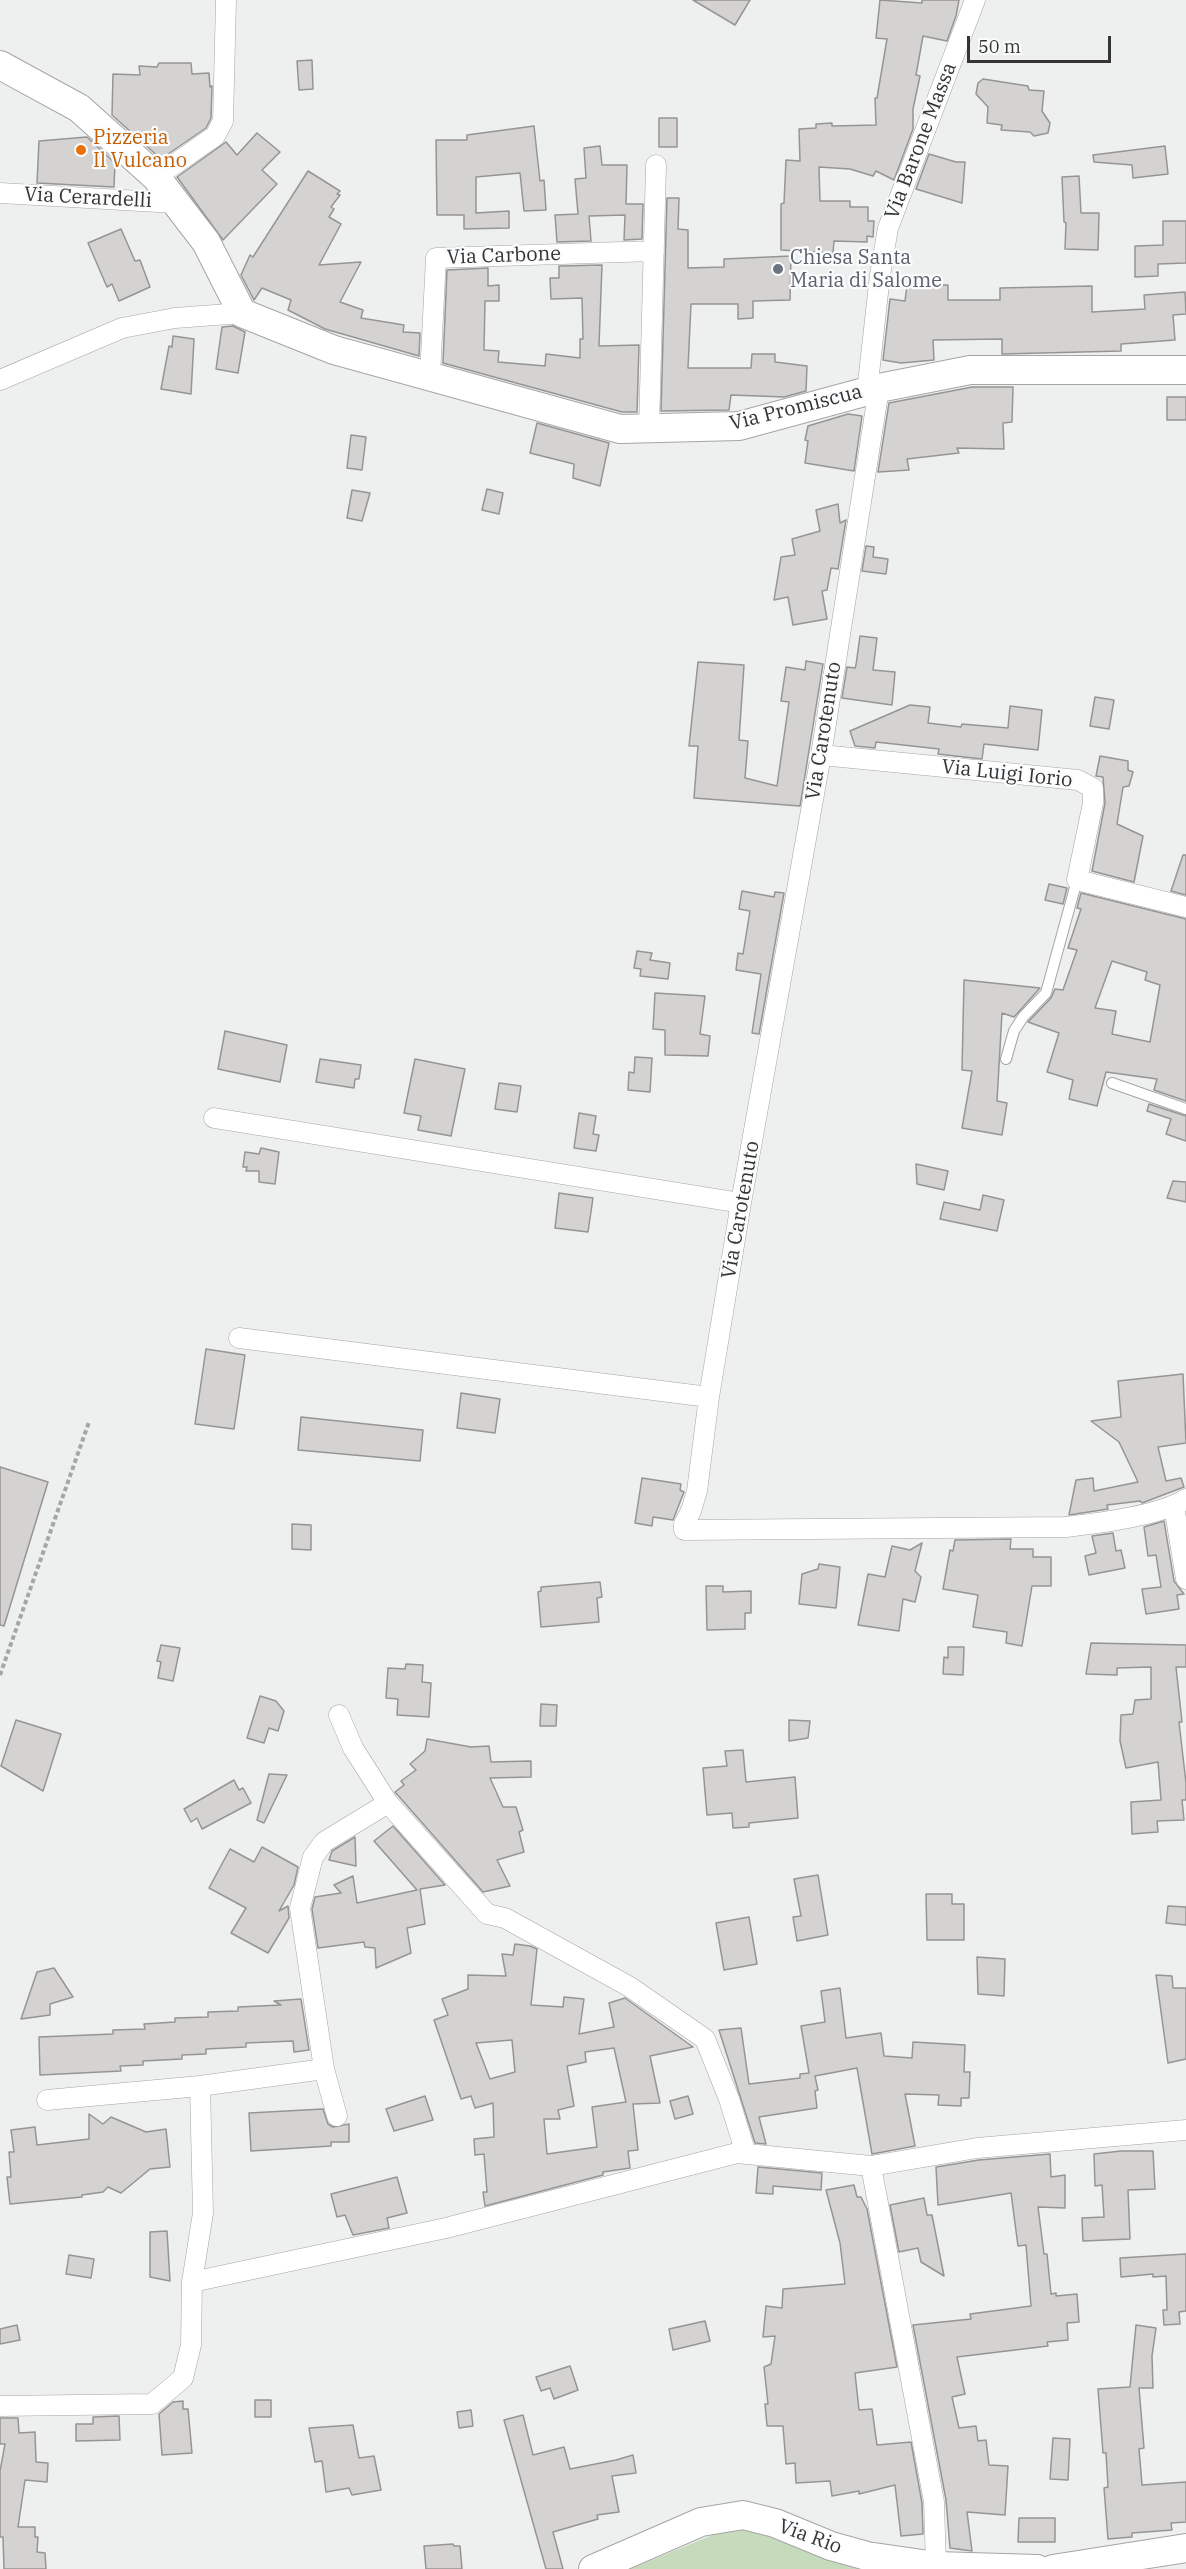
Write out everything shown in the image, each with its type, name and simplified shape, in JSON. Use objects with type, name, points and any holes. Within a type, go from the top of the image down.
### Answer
[{"type":"street","points":[[156,177],[215,136],[223,121],[226,0]]},
{"type":"street","name":"Via Barone Massa","points":[[873,390],[880,275],[888,228],[975,0]]},
{"type":"street","points":[[0,65],[79,108],[156,177],[206,242],[242,313],[175,318],[122,328],[0,380]]},
{"type":"street","points":[[649,429],[656,165]]},
{"type":"street","name":"Via Cerardelli","points":[[0,194],[176,203]]},
{"type":"street","name":"Via Carbone","points":[[430,376],[436,258],[654,251]]},
{"type":"street","name":"Via Promiscua","points":[[242,313],[334,350],[620,429],[739,426],[873,390],[970,370],[1186,370]]},
{"type":"street","name":"Via Carotenuto","points":[[873,390],[821,755],[741,1203],[709,1397],[697,1491],[684,1524],[684,1530],[1066,1527],[1095,1524],[1180,1502]]},
{"type":"street","name":"Via Luigi Iorio","points":[[821,755],[1078,780],[1087,783],[1093,788],[1093,803],[1077,880]]},
{"type":"street","points":[[1077,880],[1186,907]]},
{"type":"street","points":[[214,1118],[741,1203]]},
{"type":"street","points":[[239,1338],[709,1397]]},
{"type":"street","points":[[1180,1502],[1186,1579]]},
{"type":"street","points":[[339,1715],[353,1748],[388,1803],[488,1914],[505,1918],[630,1987],[705,2039],[729,2099],[746,2154]]},
{"type":"street","points":[[337,2116],[324,2069],[300,1908],[313,1857],[324,1842],[388,1803]]},
{"type":"street","points":[[47,2100],[200,2086],[324,2069]]},
{"type":"street","points":[[0,2406],[152,2404],[183,2378],[191,2345],[192,2282],[203,2213],[200,2086]]},
{"type":"street","points":[[192,2282],[446,2228],[737,2153],[871,2166],[977,2148],[1186,2130]]},
{"type":"street","points":[[871,2166],[934,2502],[936,2566]]},
{"type":"street","name":"Via Rio","points":[[593,2569],[701,2522],[743,2515],[775,2523],[831,2546],[867,2556],[936,2566],[1037,2569]]},
{"type":"street","points":[[1053,2569],[1186,2548]]},
{"type":"lane","points":[[1006,1059],[1019,1024],[1046,993],[1077,880]]},
{"type":"lane","points":[[1113,1083],[1186,1109]]},
{"type":"path","points":[[0,1675],[89,1422]]},
{"type":"green space","points":[[732,2527],[767,2534],[860,2569],[630,2569]]},
{"type":"building","points":[[693,0],[750,0],[735,25]]},
{"type":"building","points":[[880,0],[922,3],[922,0],[959,0],[947,41],[923,36],[916,75],[920,76],[913,109],[913,129],[894,180],[876,171],[873,176],[850,169],[819,167],[820,201],[850,201],[850,207],[868,207],[868,221],[874,221],[873,237],[867,236],[867,242],[834,241],[833,253],[781,250],[781,204],[784,203],[786,160],[800,161],[799,129],[816,128],[816,124],[832,123],[832,126],[876,125],[875,98],[877,98],[887,39],[876,38]]},
{"type":"building","points":[[312,60],[313,89],[299,90],[297,61]]},
{"type":"building","points":[[159,63],[191,63],[192,74],[209,73],[210,87],[212,86],[211,118],[206,128],[161,159],[112,115],[113,74],[140,75],[139,66],[157,67]]},
{"type":"building","points":[[983,79],[1028,86],[1029,90],[1044,91],[1042,111],[1050,123],[1048,133],[1034,136],[1030,132],[1001,130],[1002,125],[987,123],[988,107],[976,94],[978,83]]},
{"type":"building","points":[[659,118],[677,118],[677,147],[659,147]]},
{"type":"building","points":[[534,126],[540,181],[544,180],[546,210],[524,211],[520,173],[476,177],[476,213],[509,211],[509,228],[464,229],[464,215],[437,215],[436,140],[467,140],[467,135]]},
{"type":"building","points":[[257,133],[280,152],[262,170],[277,184],[223,240],[177,177],[226,142],[237,155]]},
{"type":"building","points":[[87,137],[115,163],[114,187],[37,183],[39,141]]},
{"type":"building","points":[[600,146],[602,165],[627,165],[626,204],[643,204],[642,239],[624,240],[625,215],[589,216],[591,241],[557,242],[555,215],[578,214],[575,179],[586,178],[584,148]]},
{"type":"building","points":[[1165,146],[1168,174],[1133,178],[1132,165],[1094,162],[1093,155]]},
{"type":"building","points":[[929,154],[956,162],[965,162],[962,203],[916,189]]},
{"type":"building","points":[[308,171],[340,191],[337,194],[340,195],[331,207],[334,209],[329,217],[341,224],[319,265],[361,262],[340,302],[363,310],[361,318],[404,325],[403,332],[420,333],[419,356],[325,329],[288,310],[291,300],[262,288],[254,300],[241,275],[250,255],[253,257]]},
{"type":"building","points":[[1079,176],[1081,213],[1099,213],[1098,250],[1065,249],[1066,223],[1064,222],[1062,177]]},
{"type":"building","points":[[667,198],[679,198],[678,229],[688,230],[688,268],[724,267],[724,259],[791,256],[790,300],[753,301],[753,318],[738,319],[738,304],[691,304],[688,368],[751,368],[752,354],[775,354],[775,362],[807,366],[806,391],[784,397],[731,395],[729,410],[661,411]]},
{"type":"building","points":[[1163,221],[1186,221],[1186,263],[1158,264],[1158,276],[1135,277],[1135,246],[1163,245]]},
{"type":"building","points":[[121,229],[135,261],[140,260],[150,287],[119,301],[112,284],[107,287],[88,243]]},
{"type":"building","points":[[602,265],[599,346],[639,345],[637,412],[622,412],[443,363],[447,270],[488,268],[488,286],[499,285],[499,301],[485,301],[484,350],[499,351],[498,362],[545,366],[546,354],[580,358],[580,339],[583,339],[582,298],[551,299],[550,278],[559,278],[559,266]]},
{"type":"building","points":[[907,285],[948,285],[948,300],[1000,300],[1000,288],[1092,286],[1092,312],[1145,309],[1144,295],[1185,292],[1186,314],[1173,315],[1175,340],[1121,344],[1121,351],[1002,354],[1002,339],[933,340],[934,360],[901,363],[883,360],[890,299],[905,301]]},
{"type":"building","points":[[233,326],[245,332],[238,373],[216,369],[222,327]]},
{"type":"building","points":[[173,336],[194,339],[191,394],[161,389]]},
{"type":"building","points":[[972,387],[1013,387],[1012,422],[1003,423],[1004,449],[957,448],[959,453],[907,459],[909,470],[878,472],[889,403]]},
{"type":"building","points":[[1167,397],[1186,397],[1186,420],[1167,420]]},
{"type":"building","points":[[848,414],[862,416],[854,471],[805,463],[808,441],[805,440],[808,426]]},
{"type":"building","points":[[537,423],[609,443],[600,486],[573,478],[574,464],[530,453]]},
{"type":"building","points":[[351,435],[366,437],[362,470],[347,468]]},
{"type":"building","points":[[487,489],[503,493],[499,514],[482,510]]},
{"type":"building","points":[[352,490],[370,493],[362,521],[347,518]]},
{"type":"building","points":[[838,504],[840,523],[846,520],[838,569],[831,568],[827,590],[822,591],[827,619],[793,625],[788,597],[774,600],[781,557],[795,555],[792,539],[820,531],[816,510]]},
{"type":"building","points":[[866,546],[874,547],[873,557],[888,559],[886,574],[862,571]]},
{"type":"building","points":[[860,636],[877,638],[873,670],[895,672],[892,705],[842,698],[847,667],[855,668],[856,665]]},
{"type":"building","points":[[806,661],[823,664],[800,806],[694,798],[698,746],[689,746],[698,662],[744,665],[739,740],[748,741],[745,778],[777,786],[789,702],[781,701],[786,667],[805,670]]},
{"type":"building","points":[[1095,697],[1114,700],[1109,729],[1090,726]]},
{"type":"building","points":[[910,705],[930,707],[928,723],[961,727],[962,724],[1008,728],[1010,706],[1042,710],[1038,750],[984,744],[982,759],[938,754],[939,749],[876,742],[875,748],[855,746],[850,731]]},
{"type":"building","points":[[1100,756],[1128,761],[1128,770],[1133,772],[1129,786],[1123,787],[1117,824],[1143,836],[1134,882],[1092,871],[1105,803],[1103,777],[1096,776]]},
{"type":"building","points":[[1183,855],[1186,855],[1186,895],[1171,891]]},
{"type":"building","points":[[1049,884],[1067,888],[1063,904],[1045,900]]},
{"type":"building","points":[[742,891],[774,897],[775,892],[784,893],[759,1034],[752,1033],[761,974],[736,970],[738,953],[743,954],[750,911],[739,909]]},
{"type":"building","points":[[1081,893],[1186,919],[1186,1101],[1154,1090],[1157,1079],[1106,1072],[1097,1106],[1069,1099],[1073,1080],[1047,1072],[1059,1033],[1028,1022],[1051,998],[1055,989],[1063,990],[1077,950],[1068,948],[1081,909],[1077,908]],"holes":[[[1112,961],[1147,972],[1145,980],[1160,985],[1150,1042],[1112,1034],[1116,1011],[1095,1008]]]},
{"type":"building","points":[[637,951],[652,953],[650,960],[670,963],[668,979],[640,976],[641,969],[634,968]]},
{"type":"building","points":[[964,980],[1040,988],[1014,1017],[1002,1013],[997,1101],[1007,1103],[1002,1135],[962,1128],[972,1071],[962,1070]]},
{"type":"building","points":[[655,993],[705,996],[700,1034],[710,1036],[708,1056],[665,1055],[665,1030],[653,1029]]},
{"type":"building","points":[[225,1031],[287,1045],[280,1082],[218,1069]]},
{"type":"building","points":[[635,1057],[652,1058],[650,1092],[628,1090],[629,1072],[634,1073]]},
{"type":"building","points":[[320,1059],[361,1065],[359,1079],[355,1079],[354,1088],[316,1082]]},
{"type":"building","points":[[415,1059],[465,1069],[451,1136],[418,1130],[421,1116],[404,1113]]},
{"type":"building","points":[[499,1083],[521,1086],[517,1112],[495,1109]]},
{"type":"building","points":[[1149,1104],[1186,1116],[1186,1141],[1166,1134],[1171,1119],[1147,1111]]},
{"type":"building","points":[[579,1113],[596,1116],[593,1134],[599,1135],[596,1151],[574,1148]]},
{"type":"building","points":[[261,1148],[279,1152],[275,1184],[259,1182],[259,1171],[246,1171],[247,1167],[243,1167],[245,1152],[259,1154]]},
{"type":"building","points":[[916,1164],[948,1171],[944,1190],[917,1184]]},
{"type":"building","points":[[1173,1181],[1186,1182],[1186,1202],[1167,1198]]},
{"type":"building","points":[[559,1193],[593,1198],[588,1232],[555,1228]]},
{"type":"building","points":[[983,1195],[1004,1200],[997,1231],[940,1219],[944,1202],[980,1210]]},
{"type":"building","points":[[206,1349],[245,1355],[234,1429],[195,1424]]},
{"type":"building","points":[[1183,1374],[1186,1443],[1158,1447],[1166,1481],[1181,1478],[1184,1487],[1142,1503],[1140,1501],[1107,1505],[1108,1509],[1069,1515],[1076,1480],[1093,1478],[1094,1491],[1138,1482],[1119,1442],[1091,1421],[1121,1417],[1118,1381]]},
{"type":"building","points":[[461,1393],[500,1399],[495,1433],[457,1428]]},
{"type":"building","points":[[301,1417],[423,1430],[420,1461],[298,1450]]},
{"type":"building","points":[[0,1467],[48,1482],[4,1626],[0,1625]]},
{"type":"building","points":[[642,1478],[681,1484],[680,1490],[684,1492],[673,1520],[653,1517],[652,1526],[635,1523]]},
{"type":"building","points":[[1164,1521],[1174,1581],[1184,1594],[1177,1595],[1179,1609],[1146,1614],[1142,1589],[1161,1587],[1156,1555],[1148,1556],[1144,1527]]},
{"type":"building","points":[[292,1524],[311,1525],[311,1550],[292,1549]]},
{"type":"building","points":[[1113,1533],[1116,1551],[1121,1550],[1125,1568],[1089,1575],[1085,1556],[1096,1553],[1092,1536]]},
{"type":"building","points":[[1011,1539],[1010,1549],[1033,1549],[1033,1557],[1051,1557],[1051,1586],[1032,1586],[1022,1646],[1006,1643],[1007,1632],[973,1627],[978,1595],[943,1589],[950,1550],[953,1551],[955,1540]]},
{"type":"building","points":[[922,1543],[915,1571],[921,1577],[915,1602],[903,1599],[899,1631],[858,1625],[868,1574],[885,1577],[892,1546],[910,1550]]},
{"type":"building","points":[[819,1564],[840,1567],[836,1608],[799,1604],[802,1574],[818,1569]]},
{"type":"building","points":[[600,1582],[602,1597],[597,1598],[599,1622],[541,1627],[538,1592],[541,1591],[541,1587]]},
{"type":"building","points":[[706,1586],[723,1586],[723,1592],[751,1591],[751,1613],[745,1613],[745,1629],[707,1630]]},
{"type":"building","points":[[1091,1643],[1186,1645],[1186,1667],[1176,1667],[1186,1783],[1186,1800],[1182,1800],[1184,1820],[1157,1821],[1158,1832],[1132,1834],[1131,1802],[1161,1800],[1158,1762],[1126,1768],[1120,1741],[1121,1715],[1133,1714],[1135,1700],[1151,1699],[1151,1667],[1117,1668],[1117,1675],[1086,1674]]},
{"type":"building","points":[[161,1645],[180,1648],[173,1681],[158,1678],[161,1662],[157,1661]]},
{"type":"building","points":[[948,1647],[964,1647],[963,1675],[943,1674],[944,1657],[948,1658]]},
{"type":"building","points":[[406,1664],[423,1665],[422,1682],[431,1683],[429,1717],[397,1715],[398,1699],[386,1698],[388,1668],[405,1669]]},
{"type":"building","points":[[260,1696],[276,1701],[284,1711],[278,1731],[269,1728],[264,1743],[247,1738]]},
{"type":"building","points":[[541,1704],[557,1705],[556,1726],[540,1726]]},
{"type":"building","points":[[16,1720],[61,1734],[43,1791],[1,1766]]},
{"type":"building","points":[[789,1720],[810,1721],[808,1738],[789,1741]]},
{"type":"building","points":[[427,1739],[471,1747],[489,1746],[491,1762],[531,1761],[531,1777],[490,1778],[503,1807],[516,1807],[523,1830],[519,1832],[524,1852],[497,1860],[510,1886],[483,1892],[395,1792],[404,1785],[401,1781],[416,1770],[410,1764],[425,1751]]},
{"type":"building","points":[[743,1750],[746,1782],[795,1777],[798,1818],[749,1823],[749,1827],[733,1828],[732,1813],[707,1815],[703,1768],[727,1766],[725,1751]]},
{"type":"building","points":[[269,1774],[287,1775],[264,1823],[257,1820]]},
{"type":"building","points":[[234,1780],[239,1790],[243,1788],[251,1803],[202,1829],[197,1818],[191,1822],[184,1809]]},
{"type":"building","points":[[393,1826],[445,1885],[420,1889],[425,1924],[407,1928],[411,1953],[376,1968],[375,1948],[365,1947],[364,1942],[318,1948],[312,1909],[315,1897],[341,1893],[334,1885],[353,1876],[357,1903],[417,1890],[374,1841]]},
{"type":"building","points":[[355,1837],[356,1866],[329,1860],[332,1851]]},
{"type":"building","points":[[262,1847],[298,1867],[294,1885],[279,1911],[288,1906],[289,1918],[268,1953],[231,1933],[246,1908],[209,1888],[230,1849],[254,1862]]},
{"type":"building","points":[[818,1875],[828,1935],[797,1941],[793,1917],[801,1916],[794,1879]]},
{"type":"building","points":[[926,1894],[952,1894],[952,1904],[964,1904],[964,1940],[927,1940]]},
{"type":"building","points":[[1168,1906],[1186,1907],[1186,1925],[1166,1923]]},
{"type":"building","points":[[749,1917],[757,1964],[724,1970],[716,1923]]},
{"type":"building","points":[[515,1944],[537,1949],[531,2005],[563,2007],[564,1997],[584,1999],[579,2034],[614,2027],[609,2003],[625,1998],[693,2047],[650,2056],[660,2103],[633,2104],[638,2150],[628,2151],[630,2168],[603,2172],[603,2175],[485,2206],[483,2192],[487,2192],[484,2154],[475,2155],[474,2139],[494,2137],[493,2103],[475,2108],[471,2096],[461,2099],[434,2020],[448,2015],[442,1999],[468,1989],[468,1975],[506,1976],[502,1954],[513,1955]],"holes":[[[512,2040],[515,2072],[490,2079],[476,2043]],[[614,2048],[626,2102],[592,2107],[597,2147],[547,2154],[544,2119],[560,2119],[558,2110],[574,2106],[567,2066],[586,2062],[585,2052]]]},
{"type":"building","points":[[977,1957],[1005,1959],[1004,1996],[978,1994]]},
{"type":"building","points":[[54,1968],[73,1997],[50,2004],[50,2015],[21,2019],[37,1972]]},
{"type":"building","points":[[1156,1975],[1172,1976],[1173,1988],[1186,1988],[1186,2059],[1168,2063]]},
{"type":"building","points":[[840,1988],[846,2038],[881,2033],[884,2056],[912,2058],[913,2042],[965,2045],[964,2072],[970,2072],[969,2098],[961,2098],[961,2106],[938,2105],[939,2095],[905,2094],[915,2146],[872,2154],[857,2068],[815,2076],[818,2090],[815,2091],[817,2108],[759,2117],[766,2144],[755,2143],[719,2030],[741,2028],[749,2084],[800,2078],[800,2074],[809,2073],[801,2026],[825,2022],[821,1991]]},
{"type":"building","points":[[301,1999],[309,2050],[294,2052],[293,2041],[246,2043],[246,2047],[206,2049],[206,2054],[182,2055],[182,2059],[143,2061],[143,2065],[120,2066],[121,2071],[40,2075],[39,2037],[113,2034],[113,2030],[145,2029],[144,2024],[175,2022],[175,2018],[208,2017],[208,2012],[238,2011],[238,2007],[281,2005],[274,2001]]},
{"type":"building","points":[[425,2096],[433,2120],[394,2131],[386,2109]]},
{"type":"building","points":[[688,2096],[693,2114],[675,2119],[670,2101]]},
{"type":"building","points":[[323,2109],[328,2124],[333,2127],[349,2124],[349,2142],[331,2142],[331,2146],[251,2151],[249,2113]]},
{"type":"building","points":[[89,2114],[103,2124],[111,2117],[146,2132],[166,2129],[170,2167],[150,2169],[121,2193],[108,2187],[103,2192],[82,2195],[82,2197],[10,2204],[7,2177],[11,2177],[9,2152],[14,2152],[11,2130],[35,2127],[37,2145],[89,2139]]},
{"type":"building","points":[[1153,2151],[1155,2189],[1128,2190],[1130,2239],[1083,2241],[1082,2218],[1104,2217],[1102,2185],[1095,2186],[1094,2154]]},
{"type":"building","points":[[1050,2154],[1051,2177],[1065,2175],[1065,2208],[1038,2207],[1044,2254],[1047,2254],[1051,2294],[1056,2293],[1056,2296],[1077,2294],[1079,2322],[1067,2323],[1068,2340],[1047,2342],[1048,2346],[957,2357],[965,2394],[952,2397],[959,2428],[976,2426],[978,2441],[986,2440],[989,2465],[1008,2466],[1005,2515],[967,2512],[972,2551],[950,2548],[946,2500],[913,2325],[971,2319],[970,2314],[1031,2306],[1026,2245],[1018,2246],[1011,2193],[938,2205],[936,2167],[979,2160]]},
{"type":"building","points":[[758,2167],[822,2173],[821,2190],[773,2186],[773,2194],[756,2193]]},
{"type":"building","points":[[397,2177],[407,2213],[387,2218],[389,2228],[353,2235],[345,2215],[337,2217],[331,2194]]},
{"type":"building","points":[[854,2185],[857,2197],[861,2197],[867,2209],[897,2367],[855,2373],[859,2410],[872,2409],[877,2445],[911,2442],[922,2503],[923,2534],[901,2536],[895,2485],[859,2494],[859,2491],[832,2496],[830,2481],[796,2483],[795,2463],[786,2464],[783,2426],[767,2426],[765,2404],[768,2404],[764,2367],[771,2364],[775,2336],[763,2337],[766,2306],[782,2308],[783,2289],[845,2284],[840,2243],[826,2190]]},
{"type":"building","points":[[924,2198],[927,2215],[932,2215],[944,2276],[921,2262],[918,2248],[899,2252],[890,2205]]},
{"type":"building","points":[[167,2231],[170,2281],[150,2277],[150,2232]]},
{"type":"building","points":[[1186,2254],[1186,2311],[1179,2312],[1180,2324],[1164,2325],[1163,2310],[1167,2310],[1166,2276],[1153,2277],[1153,2274],[1121,2277],[1120,2258]]},
{"type":"building","points":[[69,2255],[94,2259],[91,2278],[66,2274]]},
{"type":"building","points":[[705,2321],[710,2341],[673,2350],[669,2329]]},
{"type":"building","points":[[17,2325],[20,2340],[0,2344],[0,2329]]},
{"type":"building","points":[[1136,2325],[1156,2328],[1152,2356],[1153,2388],[1139,2388],[1144,2448],[1139,2449],[1142,2485],[1186,2482],[1186,2522],[1171,2523],[1172,2530],[1132,2533],[1132,2537],[1108,2539],[1104,2488],[1108,2487],[1106,2453],[1103,2453],[1098,2389],[1130,2387]]},
{"type":"building","points":[[570,2366],[578,2390],[554,2399],[550,2388],[541,2391],[536,2377]]},
{"type":"building","points":[[255,2400],[271,2400],[271,2417],[255,2417]]},
{"type":"building","points":[[183,2401],[183,2409],[188,2409],[192,2453],[162,2455],[159,2414],[173,2402]]},
{"type":"building","points":[[471,2410],[473,2426],[459,2428],[457,2412]]},
{"type":"building","points":[[523,2415],[533,2455],[564,2447],[570,2469],[633,2455],[636,2473],[612,2476],[619,2512],[597,2515],[598,2519],[553,2532],[563,2569],[546,2569],[504,2420]]},
{"type":"building","points":[[119,2416],[120,2440],[76,2441],[76,2424],[93,2424],[93,2417]]},
{"type":"building","points":[[0,2418],[18,2418],[19,2433],[35,2432],[36,2462],[48,2463],[47,2482],[25,2480],[18,2527],[35,2527],[35,2537],[38,2537],[37,2552],[45,2553],[46,2569],[4,2569],[3,2537],[0,2537],[0,2471],[5,2444],[0,2444]]},
{"type":"building","points":[[353,2425],[359,2458],[374,2456],[381,2490],[352,2495],[349,2488],[326,2492],[322,2461],[315,2462],[309,2428]]},
{"type":"building","points":[[1053,2438],[1070,2439],[1068,2480],[1050,2479]]},
{"type":"building","points":[[1019,2518],[1055,2518],[1055,2542],[1018,2542]]},
{"type":"building","points":[[453,2544],[460,2546],[462,2569],[426,2569],[424,2546]]},
{"type":"place","name":"Pizzeria Il Vulcano","points":[[81,150]]},
{"type":"place","name":"Chiesa Santa Maria di Salome","points":[[778,269]]}]
